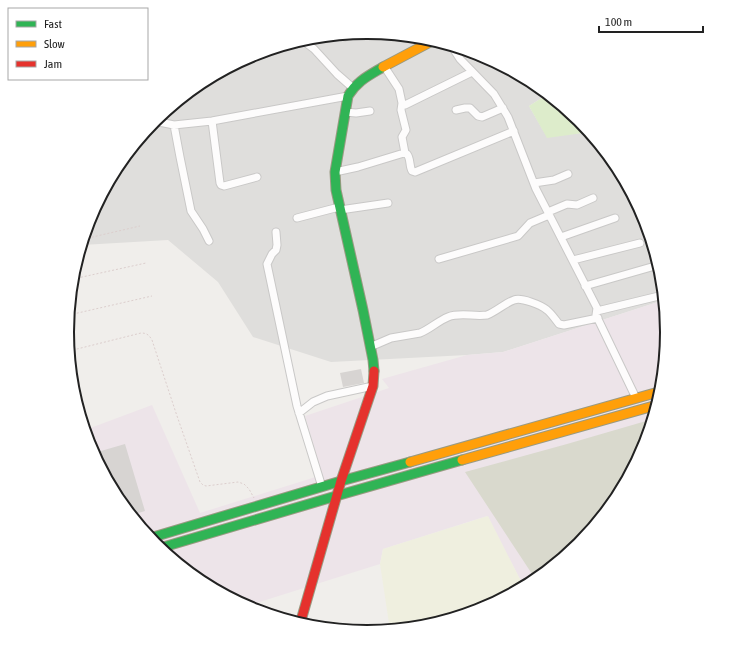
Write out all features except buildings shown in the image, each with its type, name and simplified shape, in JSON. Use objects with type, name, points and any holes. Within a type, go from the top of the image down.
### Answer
[{"type":"main road","points":[[302,617],[336,496],[373,386],[374,374],[370,347],[336,190],[335,172],[345,112],[350,92],[358,82],[384,66],[425,45]]},
{"type":"main road","points":[[157,536],[341,481],[654,393]]},
{"type":"main road","points":[[167,546],[336,496],[651,407]]},
{"type":"street","points":[[162,123],[174,125],[212,121],[350,92],[337,74],[310,45]]},
{"type":"street","points":[[456,53],[472,72],[494,94],[511,121],[534,183],[586,286],[596,308],[597,314],[636,398]]},
{"type":"street","points":[[384,66],[399,88],[402,102],[401,110],[406,130],[402,137],[405,153],[409,156],[412,171],[415,172],[514,131]]},
{"type":"street","points":[[402,102],[405,105],[472,72]]},
{"type":"street","points":[[456,110],[470,108],[478,116],[482,117],[503,108]]},
{"type":"street","points":[[345,112],[356,113],[370,111]]},
{"type":"street","points":[[212,121],[221,185],[224,186],[257,177]]},
{"type":"street","points":[[174,125],[191,211],[209,240]]},
{"type":"street","points":[[335,172],[405,153]]},
{"type":"street","points":[[534,183],[554,180],[568,174]]},
{"type":"street","points":[[439,258],[518,236],[530,223],[567,204],[577,205],[593,198]]},
{"type":"street","points":[[297,218],[339,209],[388,203]]},
{"type":"street","points":[[560,237],[614,218]]},
{"type":"street","points":[[276,232],[276,250],[272,254],[267,264],[299,412],[322,487]]},
{"type":"street","points":[[573,260],[640,243]]},
{"type":"street","points":[[586,286],[653,267]]},
{"type":"street","points":[[370,347],[391,338],[424,331],[441,320],[452,316],[487,315],[517,299],[523,299],[546,310],[559,324],[564,325],[658,296]]},
{"type":"street","points":[[299,412],[313,402],[327,396],[373,386]]},
{"type":"path","points":[[90,238],[140,226]]},
{"type":"path","points":[[80,278],[146,263]]},
{"type":"path","points":[[75,314],[152,296]]},
{"type":"path","points":[[75,350],[141,334],[150,335],[200,482],[206,486],[238,482],[244,484],[249,489],[258,506]]},
{"type":"shaded area","points":[[368,39],[406,42],[443,49],[480,61],[530,88],[543,97],[529,106],[547,137],[582,133],[611,169],[630,202],[651,256],[659,302],[503,352],[331,362],[253,337],[218,282],[168,240],[88,245],[105,202],[124,169],[147,139],[174,112],[205,88],[221,78],[255,61],[292,49],[348,40]]},
{"type":"shaded area","points":[[659,302],[660,351],[655,389],[645,426],[630,462],[611,495],[588,525],[561,552],[521,582],[487,516],[383,549],[380,564],[255,603],[205,576],[160,539],[124,495],[105,462],[91,428],[152,405],[200,513],[322,475],[305,416],[389,388],[382,379],[467,355],[503,352]]},
{"type":"shaded area","points":[[647,421],[630,462],[611,495],[600,510],[575,539],[532,574],[465,472]]},
{"type":"green space","points":[[543,97],[561,112],[582,133],[547,138],[529,106]]},
{"type":"green space","points":[[488,516],[521,581],[480,603],[462,609],[425,619],[389,624],[380,564],[383,549]]},
{"type":"traffic: fast","points":[[374,371],[363,310],[336,190],[335,172],[348,96],[359,83],[383,67]]},
{"type":"traffic: fast","points":[[167,546],[462,460]]},
{"type":"traffic: fast","points":[[157,536],[410,462]]},
{"type":"traffic: slow","points":[[383,67],[425,45]]},
{"type":"traffic: slow","points":[[410,462],[654,393]]},
{"type":"traffic: slow","points":[[462,460],[651,407]]},
{"type":"traffic: jam","points":[[302,617],[341,481],[373,386],[374,371]]}]
